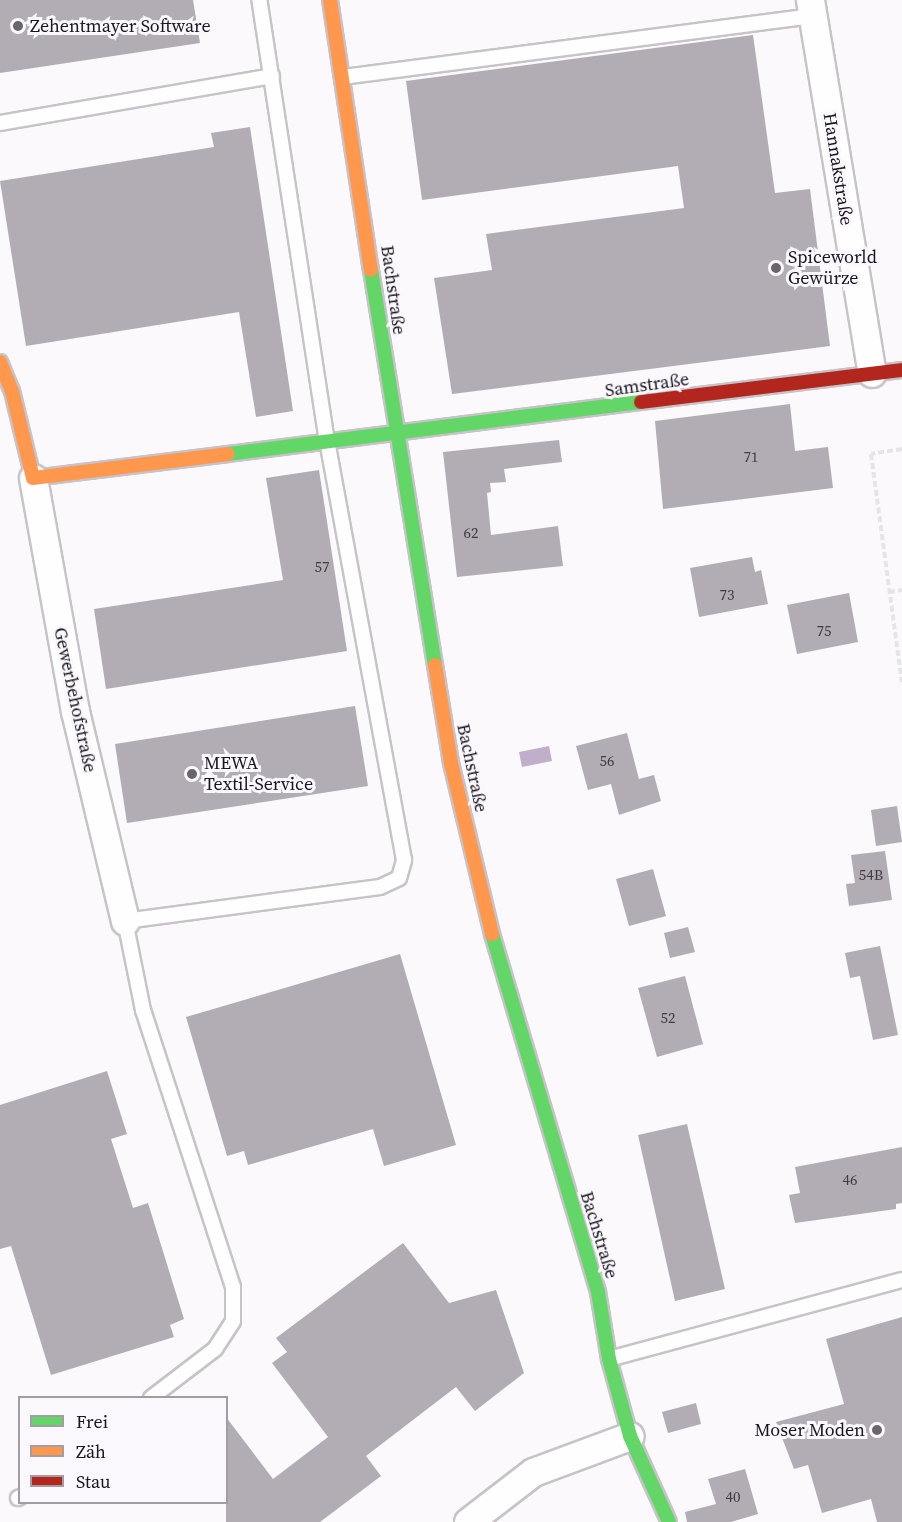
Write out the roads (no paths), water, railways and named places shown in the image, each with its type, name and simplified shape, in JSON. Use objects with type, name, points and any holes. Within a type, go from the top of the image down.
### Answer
[{"type":"street","name":"Bachstraße","points":[[330,0],[396,435],[451,763],[503,980],[598,1292],[609,1359],[630,1436],[669,1522]]},
{"type":"street","name":"Hannakstraße","points":[[812,8],[872,373]]},
{"type":"street","name":"Gewerbehofstraße","points":[[0,362],[12,391],[33,478],[75,711],[125,921]]},
{"type":"street","name":"Samstraße","points":[[396,435],[902,370]]},
{"type":"street","points":[[33,478],[396,435]]},
{"type":"street","points":[[468,1522],[533,1472],[630,1436]]},
{"type":"lane","points":[[154,1396],[215,1349],[232,1321],[232,1287],[143,1010],[125,921],[380,887],[399,878],[404,860],[327,442],[259,0]]},
{"type":"lane","points":[[343,77],[812,8]]},
{"type":"lane","points":[[0,123],[272,76]]},
{"type":"lane","points":[[609,1359],[902,1280]]},
{"type":"place","name":"Zehentmayer Software","points":[[18,26]]},
{"type":"place","name":"Spiceworld Gewürze","points":[[776,268]]},
{"type":"place","name":"MEWA Textil-Service","points":[[192,774]]},
{"type":"place","name":"Moser Moden","points":[[877,1430]]}]
